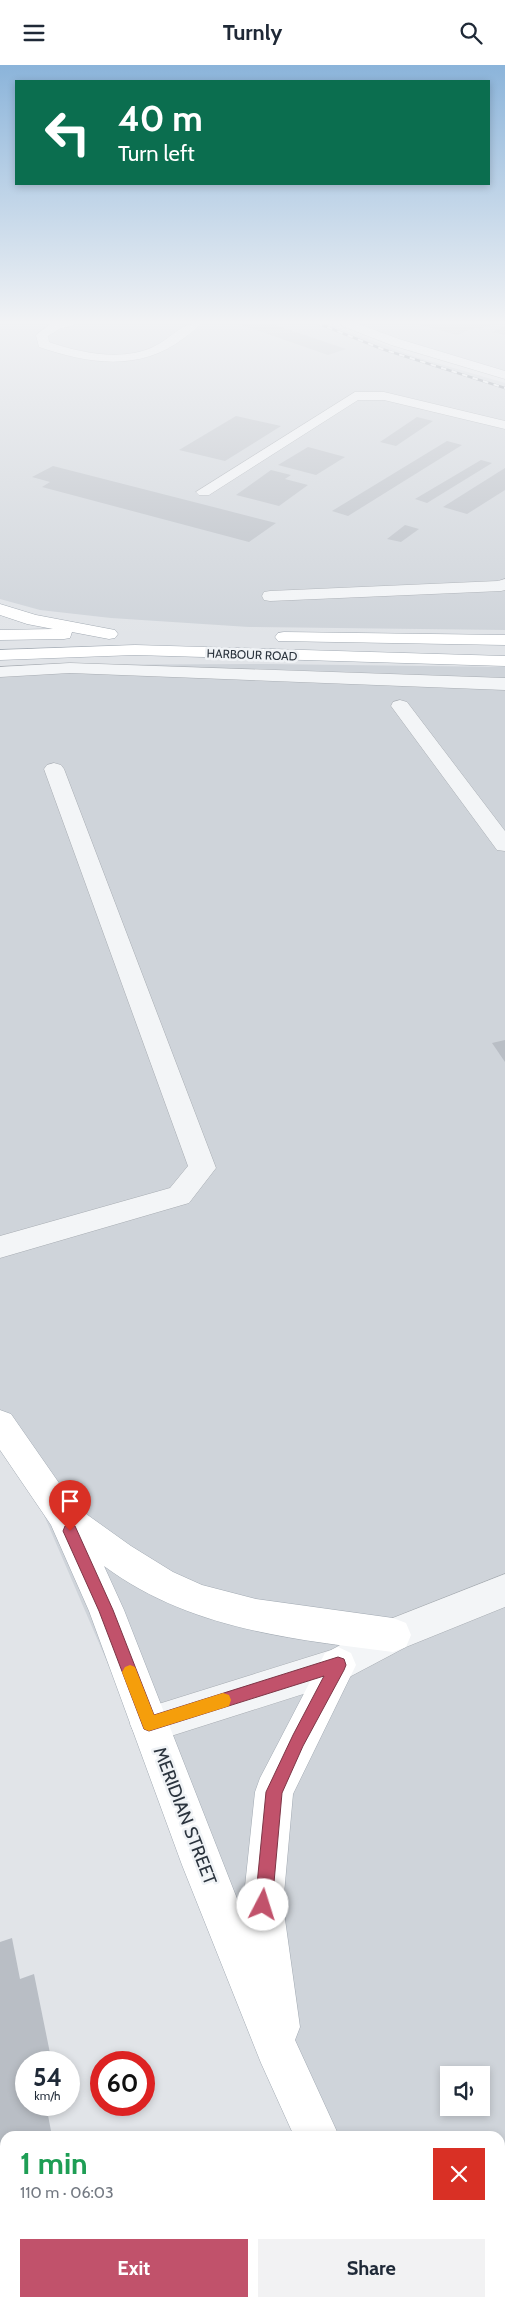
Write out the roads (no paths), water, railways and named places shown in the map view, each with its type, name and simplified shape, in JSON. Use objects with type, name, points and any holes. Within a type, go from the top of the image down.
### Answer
[{"type":"main road","points":[[0,609],[33,620],[109,634]]},
{"type":"main road","name":"HARBOUR ROAD","points":[[0,635],[228,636]]},
{"type":"main road","name":"HARBOUR ROAD","points":[[267,637],[505,640]]},
{"type":"main road","name":"HARBOUR ROAD","points":[[0,655],[135,649],[360,658],[505,661]]},
{"type":"main road","name":"MERIDIAN STREET","points":[[0,1424],[63,1515],[106,1610],[202,1865],[283,2063],[315,2131]]},
{"type":"main road","points":[[63,1515],[132,1567],[176,1591],[215,1606],[268,1618],[393,1635]]},
{"type":"main road","points":[[283,2063],[263,1905],[274,1792],[298,1741],[338,1665]]},
{"type":"street","points":[[204,492],[305,428]]},
{"type":"street","points":[[270,596],[501,586],[505,584]]},
{"type":"street","points":[[0,672],[70,668],[505,684]]},
{"type":"street","points":[[400,707],[498,824],[505,845]]},
{"type":"street","points":[[0,1247],[179,1196],[202,1168],[54,769]]},
{"type":"street","points":[[149,1724],[338,1665],[393,1635],[505,1590]]}]
